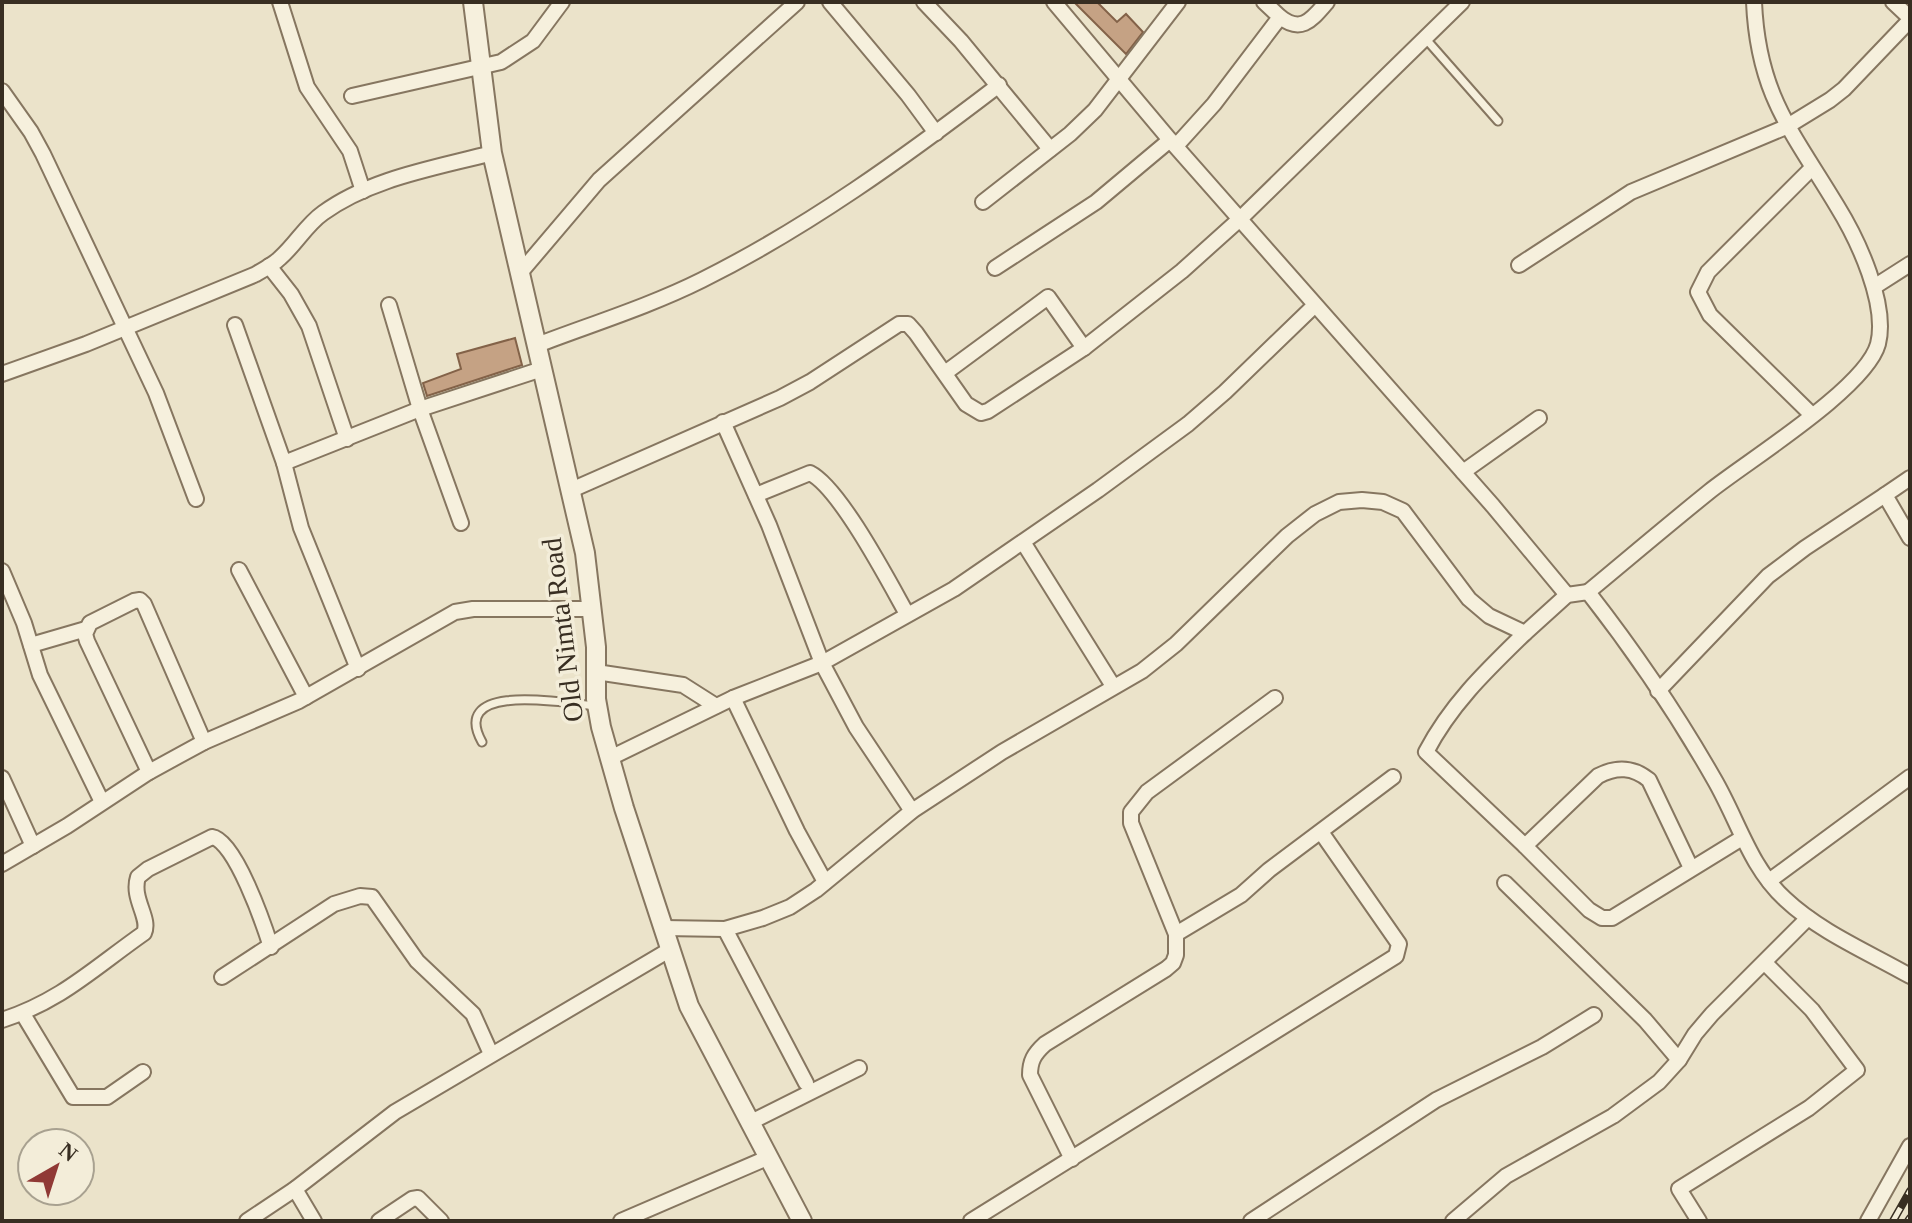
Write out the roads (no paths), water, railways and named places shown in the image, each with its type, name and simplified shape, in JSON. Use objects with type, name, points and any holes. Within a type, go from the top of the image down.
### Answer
[{"type":"street","points":[[280,2],[307,87],[350,151],[363,191]]},
{"type":"street","name":"Old Nimta Road","points":[[473,2],[492,153],[585,553],[592,609],[597,706],[610,758],[689,1006],[797,1220]]},
{"type":"street","points":[[352,96],[501,62],[533,41],[562,2]]},
{"type":"street","points":[[520,273],[599,180],[797,2]]},
{"type":"street","points":[[830,2],[936,133]]},
{"type":"street","points":[[924,2],[999,85],[1050,149]]},
{"type":"street","points":[[1054,2],[1567,595]]},
{"type":"street","points":[[983,202],[1095,110],[1178,2]]},
{"type":"street","points":[[1264,2],[1293,25],[1313,18],[1327,2]]},
{"type":"street","points":[[569,491],[810,382],[899,324],[908,324],[966,404],[981,413],[988,411],[1084,348],[1182,271],[1241,218],[1462,2]]},
{"type":"street","points":[[1742,838],[1623,913],[1602,918],[1589,910],[1426,752],[1442,723],[1469,688],[1567,595],[1588,592],[1713,489],[1812,415],[1860,372],[1877,346],[1880,329],[1874,287],[1844,219],[1786,127],[1761,64],[1754,2]]},
{"type":"street","points":[[1519,265],[1631,192],[1786,127],[1844,89],[1910,19],[1893,2]]},
{"type":"street","points":[[995,268],[1096,202],[1173,143],[1214,104],[1280,17]]},
{"type":"street","points":[[537,345],[678,291],[749,255],[836,203],[999,85]]},
{"type":"street","points":[[2,91],[43,154],[167,419],[196,499]]},
{"type":"street","points":[[2,374],[58,355],[230,286],[269,266],[288,250],[312,221],[340,201],[391,180],[492,153]]},
{"type":"street","points":[[1812,168],[1708,272],[1698,292],[1710,315],[1812,415]]},
{"type":"street","points":[[1874,287],[1910,264]]},
{"type":"street","points":[[269,266],[291,294],[309,326],[347,439]]},
{"type":"street","points":[[945,373],[1048,297],[1084,348]]},
{"type":"street","points":[[389,305],[420,409],[461,523]]},
{"type":"street","points":[[610,758],[733,698],[822,663],[954,589],[1188,424],[1314,306]]},
{"type":"street","points":[[235,325],[284,463],[301,528],[358,669]]},
{"type":"street","points":[[284,463],[420,409],[542,369]]},
{"type":"street","points":[[1463,472],[1539,418]]},
{"type":"street","points":[[723,422],[756,495],[822,663],[856,727],[912,811]]},
{"type":"street","points":[[756,495],[810,473],[819,478],[870,549],[907,614]]},
{"type":"street","points":[[1658,691],[1768,576],[1910,478]]},
{"type":"street","points":[[1885,495],[1910,538]]},
{"type":"street","points":[[664,928],[725,929],[790,907],[912,811],[1002,752],[1142,671],[1176,644],[1287,536],[1315,514],[1339,502],[1383,502],[1403,511],[1469,599],[1489,616],[1525,633]]},
{"type":"street","points":[[1023,542],[1113,686]]},
{"type":"street","points":[[239,570],[306,697]]},
{"type":"street","points":[[2,571],[40,675],[102,802]]},
{"type":"street","points":[[1588,592],[1630,647],[1717,783],[1742,838],[1783,898],[1808,918],[1910,976]]},
{"type":"street","points":[[149,772],[87,641],[86,629],[90,623],[134,601],[140,600],[144,604],[204,742]]},
{"type":"street","points":[[2,864],[149,772],[204,742],[306,697],[455,612],[473,609],[592,609]]},
{"type":"street","points":[[31,645],[86,629]]},
{"type":"street","points":[[596,672],[683,685],[716,706]]},
{"type":"street","points":[[733,698],[825,882]]},
{"type":"street","points":[[1072,1159],[1030,1075],[1030,1064],[1035,1053],[1173,963],[1176,955],[1176,934],[1131,823],[1131,812],[1147,792],[1275,698]]},
{"type":"street","points":[[1525,846],[1598,776],[1608,771],[1637,770],[1649,780],[1691,868]]},
{"type":"street","points":[[1176,934],[1241,895],[1269,870],[1393,777]]},
{"type":"street","points":[[1769,881],[1910,777]]},
{"type":"street","points":[[2,778],[33,846]]},
{"type":"street","points":[[971,1221],[1396,956],[1399,944],[1321,832]]},
{"type":"street","points":[[2,1020],[23,1014],[66,991],[144,933],[147,924],[135,892],[138,877],[212,837],[222,840],[231,854],[260,914],[271,947]]},
{"type":"street","points":[[1505,883],[1645,1020],[1679,1060]]},
{"type":"street","points":[[222,977],[342,900],[372,897],[417,961],[473,1014],[491,1054]]},
{"type":"street","points":[[1440,1221],[1450,1221],[1506,1176],[1578,1137],[1659,1082],[1679,1060],[1702,1025],[1808,918]]},
{"type":"street","points":[[725,929],[806,1083]]},
{"type":"street","points":[[247,1221],[295,1189],[395,1112],[671,949]]},
{"type":"street","points":[[1699,1221],[1679,1189],[1809,1108],[1857,1070],[1812,1010],[1765,963]]},
{"type":"street","points":[[23,1014],[73,1097],[107,1097],[143,1072]]},
{"type":"street","points":[[1251,1221],[1436,1100],[1542,1047],[1594,1015]]},
{"type":"street","points":[[749,1123],[859,1068]]},
{"type":"street","points":[[1868,1221],[1910,1146]]},
{"type":"street","points":[[621,1221],[767,1158]]},
{"type":"street","points":[[295,1189],[314,1221]]},
{"type":"street","points":[[379,1221],[418,1198],[441,1221]]},
{"type":"lane","points":[[1425,38],[1498,121]]},
{"type":"lane","points":[[482,742],[475,730],[478,714],[488,703],[508,699],[597,706]]},
{"type":"railway","points":[[1893,1221],[1910,1191]]}]
